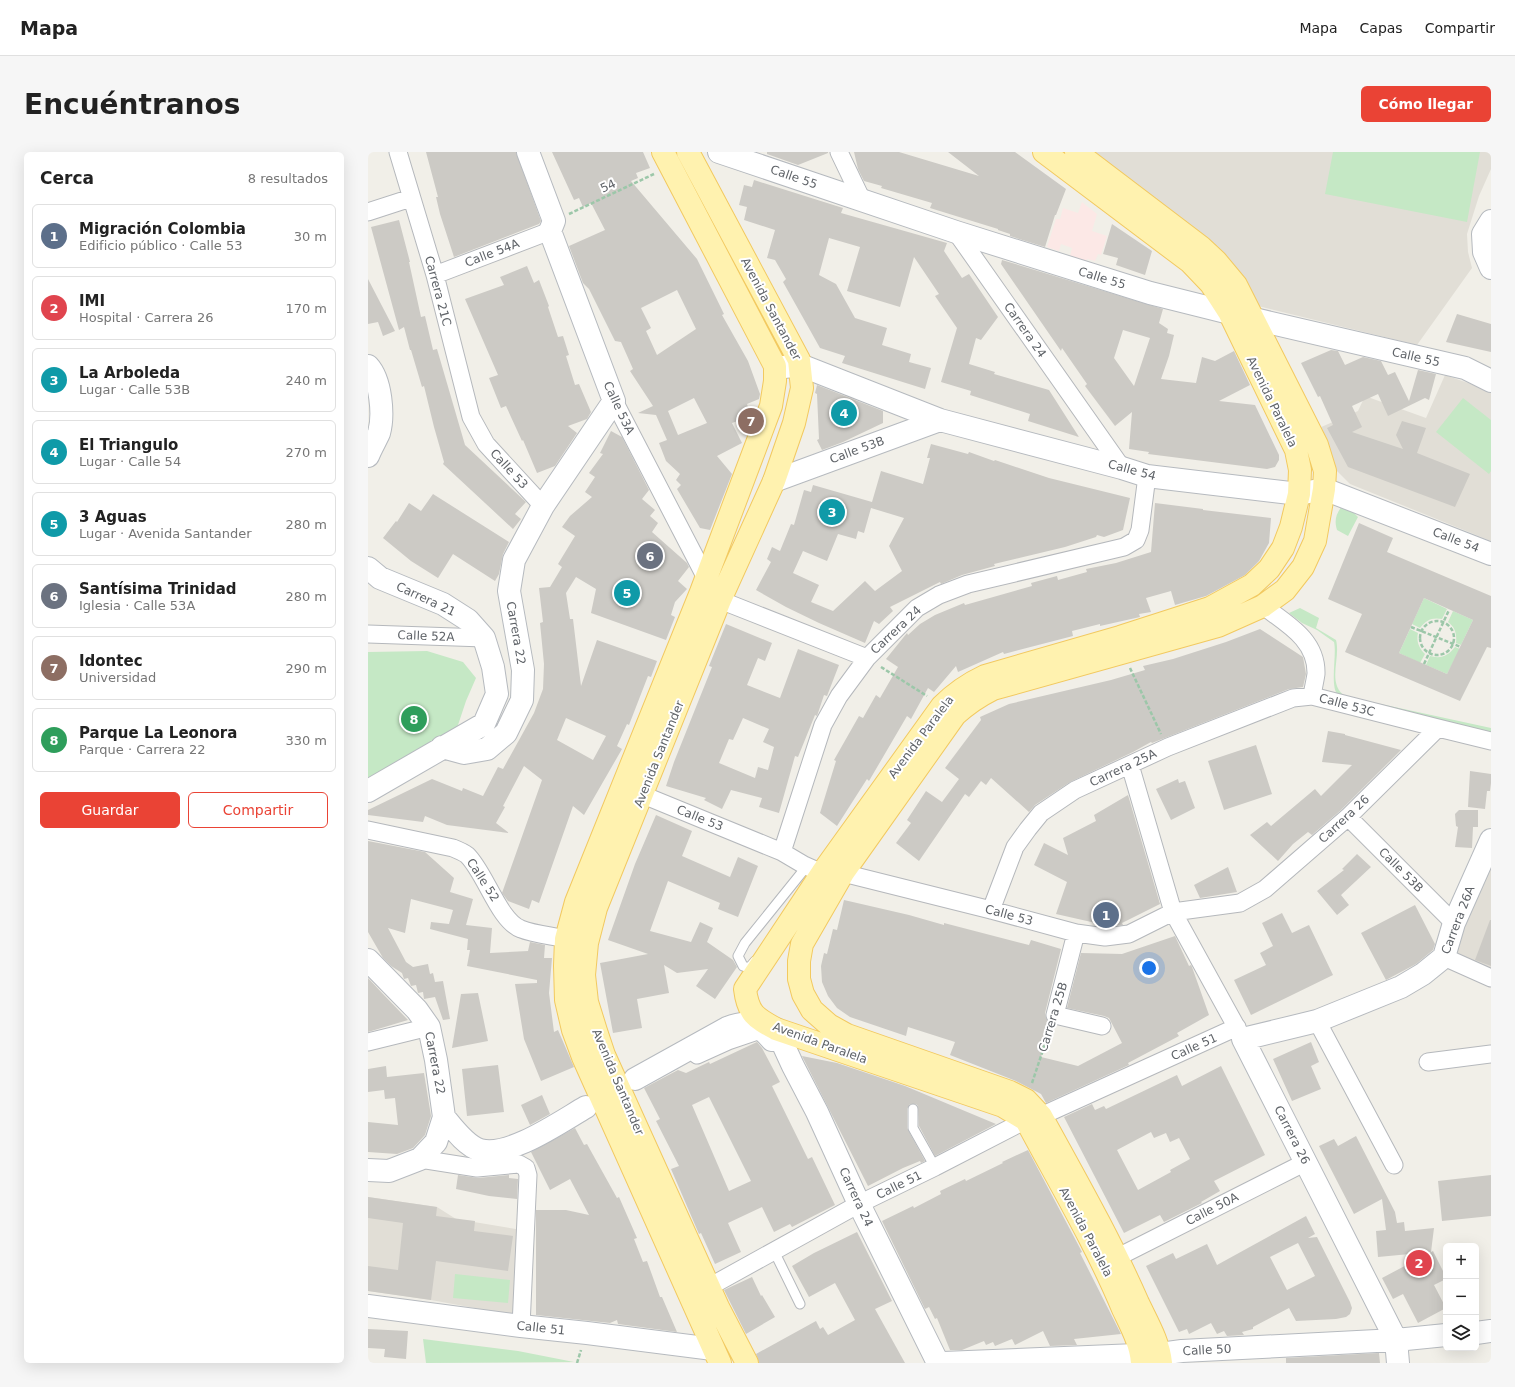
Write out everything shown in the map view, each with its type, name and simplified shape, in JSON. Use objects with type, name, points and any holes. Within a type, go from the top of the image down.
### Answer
[{"type":"main road","name":"Avenida Santander","points":[[688,152],[800,364],[802,388],[794,422],[774,481],[720,600],[643,795],[596,908],[587,943],[584,975],[587,1002],[604,1055],[629,1086],[709,1287],[746,1363]]},
{"type":"main road","name":"Avenida Paralela","points":[[1031,1112],[1003,1106],[770,1029],[755,1017],[749,1009],[746,1001],[751,981],[800,906],[942,706],[954,694],[968,684],[985,676],[1210,608],[1252,585],[1270,569],[1283,548],[1291,527],[1299,494],[1300,470],[1296,450],[1229,312],[1211,284],[1190,262],[1044,152]]},
{"type":"main road","name":"Avenida Paralela","points":[[1076,152],[1200,247],[1216,261],[1236,285],[1317,445],[1325,471],[1324,489],[1315,541],[1303,567],[1285,590],[1264,606],[1218,626],[993,689],[964,706],[824,871],[802,944],[799,961],[799,979],[803,994],[812,1010],[829,1025],[847,1035],[1010,1092],[1031,1112],[1118,1257],[1151,1358]]},
{"type":"main road","name":"Avenida Santander","points":[[667,159],[776,368],[771,406],[706,578],[576,902],[566,939],[566,1000],[573,1030],[578,1043],[716,1356]]},
{"type":"main road","points":[[751,981],[777,967],[788,968],[799,979]]},
{"type":"main road","name":"Avenida Paralela","points":[[1031,1112],[1112,1283],[1151,1358]]},
{"type":"main road","points":[[718,1307],[716,1356],[729,1354],[746,1363]]},
{"type":"street","name":"Carrera 21C","points":[[398,152],[435,275],[471,417],[477,430]]},
{"type":"street","points":[[528,152],[552,226]]},
{"type":"street","name":"Calle 55","points":[[718,152],[956,232],[1150,293],[1254,319],[1465,368],[1491,381]]},
{"type":"street","points":[[839,152],[862,200]]},
{"type":"street","points":[[368,212],[411,198]]},
{"type":"street","points":[[1491,221],[1482,234],[1484,252],[1491,268]]},
{"type":"street","name":"Calle 54A","points":[[435,275],[552,226]]},
{"type":"street","name":"Calle 53A","points":[[552,226],[614,401],[706,578]]},
{"type":"street","name":"Carrera 24","points":[[956,232],[1122,468]]},
{"type":"street","points":[[776,368],[800,364]]},
{"type":"street","name":"Calle 54","points":[[800,364],[940,420],[1147,476],[1299,494],[1324,489],[1491,554]]},
{"type":"street","points":[[368,366],[379,390],[381,409],[379,432],[368,456]]},
{"type":"street","name":"Carrera 22","points":[[442,748],[464,753],[487,749],[506,733],[522,700],[523,670],[509,591],[514,560],[543,506],[614,401]]},
{"type":"street","name":"Calle 53B","points":[[774,481],[940,420]]},
{"type":"street","name":"Calle 53","points":[[477,430],[486,444],[543,506]]},
{"type":"street","name":"Carrera 24","points":[[782,852],[823,725],[839,696],[867,658],[918,608],[939,595],[968,584],[1124,547],[1136,540],[1140,530],[1147,476]]},
{"type":"street","name":"Carrera 21","points":[[368,568],[380,578],[443,604],[468,620],[484,638],[493,667],[497,694],[484,724],[442,748]]},
{"type":"street","points":[[720,600],[867,658]]},
{"type":"street","name":"Calle 53C","points":[[1264,606],[1300,632],[1313,654],[1316,674],[1312,696],[1491,741]]},
{"type":"street","name":"Calle 52A","points":[[368,634],[484,638]]},
{"type":"street","name":"Carrera 25A","points":[[991,910],[1015,847],[1028,828],[1041,813],[1076,790],[1168,747],[1293,698],[1312,696]]},
{"type":"street","name":"Carrera 26","points":[[1173,912],[1240,903],[1264,890],[1348,817],[1438,728]]},
{"type":"street","points":[[368,791],[442,748]]},
{"type":"street","name":"Carrera 26","points":[[1130,765],[1173,912],[1240,1033],[1396,1340],[1398,1363]]},
{"type":"street","name":"Calle 53","points":[[643,795],[782,852],[824,871],[991,910],[1076,933],[1105,937],[1129,934],[1173,912]]},
{"type":"street","name":"Calle 53B","points":[[1348,817],[1454,923]]},
{"type":"street","name":"Calle 52","points":[[368,830],[453,848],[465,854],[476,865],[505,915],[512,923],[520,929],[566,939]]},
{"type":"street","name":"Carrera 26A","points":[[1240,1033],[1317,1021],[1401,987],[1423,974],[1444,957],[1454,923],[1491,840]]},
{"type":"street","name":"Carrera 25B","points":[[1055,1015],[1076,933]]},
{"type":"street","points":[[1444,957],[1491,978]]},
{"type":"street","name":"Carrera 22","points":[[368,960],[417,1010],[429,1027],[436,1060],[444,1117]]},
{"type":"street","points":[[727,1028],[751,981]]},
{"type":"street","points":[[1055,1015],[1102,1026]]},
{"type":"street","points":[[1317,1021],[1394,1165]]},
{"type":"street","points":[[629,1086],[727,1028],[741,1023],[770,1029]]},
{"type":"street","points":[[368,1042],[429,1027]]},
{"type":"street","points":[[629,1086],[705,1051],[770,1029]]},
{"type":"street","name":"Carrera 24","points":[[770,1029],[793,1066],[817,1112],[859,1204],[938,1363]]},
{"type":"street","name":"Calle 51","points":[[709,1287],[859,1204],[935,1167],[1031,1112],[1240,1033]]},
{"type":"street","points":[[1428,1062],[1491,1054]]},
{"type":"street","points":[[444,1117],[461,1137],[480,1150],[499,1151],[522,1143],[586,1107]]},
{"type":"street","points":[[368,1170],[389,1171],[420,1159],[436,1142],[444,1117]]},
{"type":"street","points":[[436,1142],[461,1137]]},
{"type":"street","points":[[420,1159],[477,1168],[519,1164],[526,1168],[528,1175],[521,1326]]},
{"type":"street","name":"Calle 50A","points":[[1118,1257],[1306,1162]]},
{"type":"street","name":"Calle 51","points":[[368,1306],[521,1326],[587,1332],[716,1356]]},
{"type":"street","points":[[1479,1332],[1491,1331]]},
{"type":"street","name":"Calle 50","points":[[943,1363],[1151,1358],[1182,1351],[1396,1340],[1443,1335]]},
{"type":"lane","points":[[800,906],[786,919],[749,968],[743,966],[738,956],[745,943],[824,871]]},
{"type":"lane","points":[[913,1109],[913,1128],[935,1167]]},
{"type":"lane","points":[[774,1251],[800,1304]]},
{"type":"path","name":"54","points":[[552,226],[667,159]]},
{"type":"path","points":[[1424,664],[1449,610]]},
{"type":"path","points":[[1436,620],[1444,622],[1452,629],[1454,635],[1453,644],[1448,651],[1437,656],[1429,653],[1422,647],[1420,641],[1421,631],[1425,625],[1430,622],[1436,620]]},
{"type":"path","points":[[1411,627],[1460,647]]},
{"type":"path","points":[[1123,653],[1168,747]]},
{"type":"path","points":[[867,658],[942,706]]},
{"type":"path","name":"Carrera 25B","points":[[1031,1112],[1055,1015]]},
{"type":"shaded area","points":[[1095,152],[1491,152],[1491,169],[1479,196],[1467,234],[1468,252],[1472,268],[1417,345],[1258,306],[1200,236]]},
{"type":"shaded area","points":[[1082,202],[1097,214],[1092,231],[1107,236],[1101,255],[1098,254],[1095,261],[1087,259],[1086,261],[1070,256],[1072,248],[1061,244],[1059,251],[1047,247],[1056,219],[1060,219],[1063,208],[1078,213]]},
{"type":"shaded area","points":[[1445,375],[1491,391],[1491,541],[1350,484],[1333,467],[1319,428],[1358,411],[1365,396],[1426,418]]},
{"type":"shaded area","points":[[1491,855],[1491,974],[1444,957]]},
{"type":"shaded area","points":[[368,1197],[437,1207],[456,1219],[522,1230],[513,1315],[431,1300],[368,1291]]},
{"type":"green space","points":[[1333,152],[1480,152],[1467,222],[1325,194]]},
{"type":"green space","points":[[1463,398],[1491,420],[1491,471],[1489,474],[1436,432]]},
{"type":"green space","points":[[1342,506],[1352,511],[1358,517],[1348,536],[1337,530],[1336,526],[1336,517]]},
{"type":"green space","points":[[1424,598],[1447,609],[1442,619],[1435,618],[1430,620],[1420,628],[1412,624]]},
{"type":"green space","points":[[1300,608],[1319,618],[1316,628],[1336,640],[1337,655],[1335,678],[1340,692],[1346,697],[1338,695],[1335,689],[1334,642],[1317,630],[1302,623],[1289,613]]},
{"type":"green space","points":[[1453,611],[1473,620],[1461,645],[1456,643],[1455,631],[1448,622]]},
{"type":"green space","points":[[1410,629],[1418,633],[1418,644],[1425,654],[1420,663],[1399,653]]},
{"type":"green space","points":[[1455,647],[1460,649],[1447,674],[1426,665],[1430,656],[1444,656],[1450,653]]},
{"type":"green space","points":[[427,651],[463,662],[476,678],[466,701],[454,737],[368,779],[368,652]]},
{"type":"green space","points":[[1376,703],[1491,728],[1491,733]]},
{"type":"green space","points":[[455,1274],[510,1280],[508,1303],[453,1298]]},
{"type":"green space","points":[[423,1339],[518,1351],[574,1362],[426,1363]]},
{"type":"building","points":[[426,152],[516,152],[541,221],[539,224],[454,257],[440,214],[436,197],[438,197]]},
{"type":"building","points":[[552,152],[643,152],[650,168],[636,173],[638,178],[631,181],[697,259],[724,314],[722,315],[748,361],[760,394],[759,399],[747,404],[751,416],[732,423],[742,443],[717,456],[732,474],[710,530],[700,528],[677,489],[681,485],[676,480],[680,474],[666,461],[659,443],[667,440],[656,415],[638,413],[653,406],[630,371],[633,369],[621,342],[615,341],[589,289],[583,283],[569,246],[605,230],[591,203],[583,207],[579,198],[574,200]],"holes":[[[677,290],[696,329],[657,355],[646,331],[651,328],[641,308]],[[694,398],[707,423],[678,435],[668,411]]]},
{"type":"building","points":[[767,152],[828,153],[798,165],[767,154]]},
{"type":"building","points":[[854,152],[899,152],[979,176],[948,152],[1015,152],[1066,189],[1055,215],[1045,247],[1010,236],[1010,234],[998,229],[930,208],[932,203],[881,188],[882,186],[864,181],[858,169]]},
{"type":"building","points":[[754,180],[843,208],[841,213],[947,243],[944,251],[962,278],[969,274],[998,317],[981,340],[976,338],[969,364],[995,372],[994,374],[1049,390],[1079,437],[1028,421],[1030,414],[970,395],[971,391],[941,382],[957,328],[935,296],[939,294],[914,257],[900,307],[847,291],[860,247],[829,238],[819,275],[836,284],[855,318],[887,328],[882,345],[911,354],[909,362],[931,368],[925,389],[842,363],[845,356],[820,348],[783,282],[786,279],[775,260],[767,258],[775,230],[744,220],[747,207],[739,205],[744,185],[752,187]]},
{"type":"building","points":[[399,220],[410,262],[421,317],[425,316],[433,350],[437,349],[465,445],[526,502],[515,514],[521,519],[513,529],[443,464],[444,462],[424,386],[422,387],[404,327],[399,330],[371,227]]},
{"type":"building","points":[[1112,224],[1152,251],[1145,275],[1116,265],[1118,258],[1103,254]]},
{"type":"building","points":[[1002,260],[1163,309],[1159,323],[1168,329],[1167,333],[1174,335],[1161,379],[1196,383],[1202,357],[1215,361],[1234,351],[1250,385],[1219,401],[1255,405],[1279,455],[1279,460],[1275,467],[1267,469],[1148,454],[1149,452],[1129,449],[1132,412],[1115,426],[1085,386],[1087,384],[1062,348],[1061,351],[1001,264]],"holes":[[[1123,330],[1150,338],[1134,386],[1114,358]]]},
{"type":"building","points":[[527,266],[534,283],[539,280],[549,306],[548,307],[558,337],[563,336],[569,355],[566,356],[575,385],[579,384],[591,412],[587,419],[568,426],[577,433],[555,466],[537,473],[506,406],[501,408],[489,378],[498,375],[465,299],[504,285],[500,277]]},
{"type":"building","points":[[368,279],[395,331],[383,336],[378,322],[368,324]]},
{"type":"building","points":[[1457,314],[1491,324],[1491,352],[1446,342]]},
{"type":"building","points":[[1331,350],[1338,351],[1345,365],[1363,357],[1381,361],[1388,375],[1395,372],[1409,401],[1418,370],[1436,374],[1429,400],[1425,398],[1388,416],[1378,394],[1352,406],[1362,427],[1352,432],[1403,449],[1396,435],[1402,421],[1426,428],[1417,453],[1470,474],[1455,507],[1348,467],[1327,428],[1333,425],[1320,396],[1318,397],[1301,363]]},
{"type":"building","points":[[817,385],[883,411],[883,423],[822,450],[817,440],[819,439],[817,394],[815,393]]},
{"type":"building","points":[[611,431],[622,437],[649,490],[642,499],[655,510],[650,516],[658,523],[652,532],[687,563],[689,567],[678,581],[687,589],[675,602],[671,615],[675,617],[666,640],[591,613],[596,589],[576,577],[566,593],[570,619],[573,619],[581,686],[597,640],[657,661],[651,677],[648,676],[629,725],[627,724],[617,746],[622,749],[584,815],[573,806],[539,903],[532,900],[529,909],[508,901],[502,893],[542,780],[524,766],[503,806],[505,807],[496,823],[509,833],[447,825],[425,816],[423,822],[368,815],[368,810],[432,779],[462,791],[463,788],[483,796],[498,767],[503,769],[534,713],[543,689],[544,664],[540,623],[543,622],[539,588],[550,587],[562,567],[558,564],[575,536],[562,527],[570,516],[592,497],[585,492],[595,477],[589,473],[603,454],[600,453]],"holes":[[[566,718],[606,736],[593,760],[557,740]]]},
{"type":"building","points":[[931,444],[968,454],[969,452],[1049,478],[1130,498],[1123,530],[1104,537],[1097,535],[1096,537],[1065,547],[994,564],[995,566],[962,575],[941,584],[940,582],[890,607],[893,611],[879,624],[874,621],[865,643],[786,607],[756,590],[771,562],[767,559],[772,547],[780,551],[791,524],[794,525],[804,490],[811,492],[813,485],[872,502],[881,471],[923,484],[930,458],[927,458]],"holes":[[[871,508],[904,518],[889,546],[902,571],[875,591],[865,581],[833,611],[811,602],[819,585],[793,573],[803,551],[827,561],[838,534],[856,539],[858,531],[864,533]]]},
{"type":"building","points":[[433,494],[509,542],[503,554],[499,574],[495,581],[453,554],[438,578],[411,561],[383,538],[396,521],[397,522],[409,503],[421,511]]},
{"type":"building","points":[[1155,503],[1271,518],[1269,543],[1259,561],[1245,575],[1206,596],[1175,605],[1171,591],[1146,598],[1151,612],[1139,614],[1140,617],[1100,626],[1100,624],[1072,631],[1073,636],[1004,654],[1003,652],[958,672],[956,666],[934,692],[928,688],[911,719],[907,716],[869,781],[867,779],[837,826],[820,813],[836,761],[834,760],[859,716],[863,718],[876,695],[880,698],[898,667],[886,659],[907,633],[908,635],[920,624],[935,615],[964,603],[965,605],[1032,586],[1031,583],[1057,576],[1058,580],[1087,572],[1086,569],[1116,563],[1151,552]]},
{"type":"building","points":[[1359,523],[1393,538],[1387,552],[1491,596],[1491,648],[1487,647],[1460,701],[1345,652],[1362,614],[1328,599]],"holes":[[[1424,598],[1473,620],[1447,674],[1399,653]]]},
{"type":"building","points":[[726,624],[772,643],[765,661],[758,658],[747,685],[780,698],[798,649],[839,665],[827,696],[824,695],[817,716],[815,715],[798,757],[795,756],[779,813],[759,807],[762,798],[731,790],[722,809],[704,800],[706,798],[666,786],[712,667],[709,666]],"holes":[[[743,718],[769,729],[763,742],[774,747],[768,770],[758,767],[755,778],[719,763],[729,739],[733,740]]]},
{"type":"building","points":[[1260,629],[1303,657],[1306,674],[1303,687],[1289,689],[1152,743],[1151,742],[1070,782],[1035,805],[1029,812],[991,778],[986,785],[981,781],[969,797],[965,794],[919,861],[896,843],[911,823],[907,820],[926,791],[942,802],[959,779],[945,768],[981,720],[980,717],[1009,704],[1111,680],[1145,670],[1143,666],[1173,659],[1226,642]]},
{"type":"building","points":[[1328,731],[1345,734],[1401,750],[1341,810],[1312,835],[1308,832],[1293,844],[1278,861],[1250,835],[1267,822],[1271,826],[1315,789],[1321,796],[1352,765],[1322,762]]},
{"type":"building","points":[[1256,745],[1272,794],[1224,810],[1208,761]]},
{"type":"building","points":[[1470,771],[1491,774],[1490,791],[1487,791],[1485,809],[1468,807]]},
{"type":"building","points":[[1178,779],[1179,783],[1185,781],[1195,808],[1171,820],[1156,789]]},
{"type":"building","points":[[1128,795],[1160,904],[1122,923],[1123,925],[1109,926],[1056,914],[1067,882],[1034,865],[1044,843],[1068,855],[1063,838],[1096,821],[1094,815]]},
{"type":"building","points":[[1459,810],[1478,810],[1478,827],[1473,827],[1472,848],[1455,847],[1458,827],[1456,826],[1455,814]]},
{"type":"building","points":[[656,815],[692,831],[682,856],[730,877],[738,857],[758,866],[738,917],[718,909],[720,903],[668,881],[650,931],[691,942],[700,922],[713,928],[707,942],[733,960],[737,967],[715,999],[696,986],[708,969],[677,973],[664,965],[669,993],[637,999],[642,1028],[613,1033],[600,963],[648,954],[608,940],[635,864]]},
{"type":"building","points":[[368,841],[425,852],[454,878],[450,892],[473,899],[466,925],[492,928],[490,953],[528,951],[530,942],[545,945],[544,958],[552,958],[549,993],[554,1032],[558,1030],[574,1067],[541,1081],[524,1039],[515,984],[537,983],[537,980],[467,966],[470,950],[467,950],[468,939],[430,929],[431,922],[449,924],[453,910],[411,899],[405,933],[388,928],[406,962],[413,967],[428,964],[430,974],[433,973],[435,982],[443,981],[450,1019],[443,1020],[435,997],[424,999],[423,992],[418,993],[416,985],[411,986],[408,978],[404,979],[402,973],[391,966],[383,958],[368,932]]},
{"type":"building","points":[[1357,854],[1371,867],[1341,895],[1349,905],[1337,915],[1317,891],[1344,870],[1342,869]]},
{"type":"building","points":[[1228,867],[1237,892],[1200,898],[1194,885]]},
{"type":"building","points":[[844,900],[909,915],[944,925],[944,923],[1029,945],[1031,940],[1061,949],[1045,1013],[1046,1018],[1051,1024],[1041,1057],[1078,1066],[1122,1043],[1109,1018],[1067,1008],[1081,953],[1122,954],[1175,936],[1189,966],[1191,965],[1192,967],[1209,1015],[1177,1033],[1179,1036],[1128,1063],[1129,1065],[1046,1103],[1041,1094],[1016,1081],[950,1055],[955,1042],[908,1027],[906,1036],[850,1017],[837,1008],[828,996],[822,982],[821,966],[824,953],[827,954],[833,929],[837,930]]},
{"type":"building","points":[[1415,905],[1435,944],[1433,950],[1416,964],[1386,980],[1361,933]]},
{"type":"building","points":[[1282,913],[1292,933],[1309,925],[1333,975],[1251,1015],[1234,980],[1266,965],[1260,953],[1273,946],[1262,923]]},
{"type":"building","points":[[1491,920],[1491,966],[1475,960]]},
{"type":"building","points":[[368,978],[383,994],[408,1020],[368,1032]]},
{"type":"building","points":[[478,993],[488,1041],[452,1048],[461,994]]},
{"type":"building","points":[[757,1042],[762,1048],[780,1082],[772,1086],[808,1159],[812,1157],[835,1205],[792,1227],[790,1224],[774,1232],[762,1207],[728,1223],[741,1252],[715,1264],[701,1233],[699,1234],[671,1169],[679,1166],[656,1121],[660,1119],[644,1088],[678,1070],[686,1073],[709,1062],[710,1064]],"holes":[[[709,1097],[751,1181],[729,1191],[692,1105]]]},
{"type":"building","points":[[1311,1042],[1319,1062],[1311,1066],[1321,1089],[1292,1101],[1273,1059]]},
{"type":"building","points":[[802,1056],[837,1063],[905,1086],[996,1124],[935,1156],[919,1126],[918,1106],[916,1104],[910,1104],[907,1109],[907,1128],[925,1161],[921,1163],[920,1161],[903,1168],[868,1186]]},
{"type":"building","points":[[498,1065],[504,1112],[467,1116],[462,1069]]},
{"type":"building","points":[[386,1066],[387,1077],[424,1073],[431,1116],[425,1135],[413,1148],[397,1154],[368,1152],[368,1122],[398,1125],[395,1098],[385,1099],[384,1090],[368,1092],[368,1069]]},
{"type":"building","points":[[1221,1066],[1265,1155],[1214,1181],[1220,1191],[1201,1202],[1202,1203],[1164,1222],[1160,1215],[1124,1233],[1064,1117],[1092,1104],[1095,1110],[1104,1106],[1106,1109],[1177,1075],[1182,1086]],"holes":[[[1151,1132],[1154,1138],[1166,1133],[1170,1142],[1179,1138],[1190,1159],[1170,1170],[1171,1172],[1138,1190],[1117,1150]]]},
{"type":"building","points":[[542,1095],[550,1114],[530,1125],[521,1105]]},
{"type":"building","points":[[575,1128],[584,1145],[587,1144],[617,1198],[619,1197],[637,1238],[634,1239],[643,1262],[647,1261],[660,1297],[662,1297],[677,1332],[618,1324],[617,1320],[610,1323],[536,1315],[536,1210],[566,1210],[589,1215],[570,1179],[550,1190],[531,1152]]},
{"type":"building","points":[[1356,1136],[1395,1212],[1397,1223],[1404,1222],[1405,1231],[1434,1228],[1431,1252],[1378,1257],[1376,1231],[1386,1230],[1382,1199],[1354,1214],[1319,1146],[1334,1139],[1338,1146]]},
{"type":"building","points":[[1028,1150],[1082,1252],[1080,1253],[1121,1334],[1074,1339],[1077,1345],[1050,1346],[1043,1331],[1015,1345],[1012,1339],[995,1346],[993,1342],[986,1345],[984,1341],[962,1350],[950,1350],[937,1318],[935,1319],[929,1307],[925,1309],[882,1221],[913,1206],[914,1208],[941,1194],[940,1191],[965,1179],[966,1181]]},
{"type":"building","points":[[458,1175],[478,1178],[509,1175],[509,1178],[518,1179],[517,1199],[489,1196],[456,1189]]},
{"type":"building","points":[[1491,1175],[1491,1216],[1442,1221],[1438,1181]]},
{"type":"building","points":[[368,1197],[437,1207],[436,1216],[475,1221],[474,1231],[513,1236],[508,1271],[436,1261],[431,1300],[368,1291],[368,1266],[398,1270],[403,1223],[368,1218]]},
{"type":"building","points":[[1306,1216],[1315,1234],[1308,1238],[1317,1237],[1350,1302],[1352,1308],[1350,1314],[1346,1317],[1336,1319],[1296,1321],[1289,1308],[1253,1327],[1253,1329],[1242,1332],[1244,1335],[1227,1336],[1224,1331],[1217,1334],[1211,1323],[1189,1334],[1187,1329],[1179,1332],[1146,1266],[1173,1253],[1176,1259],[1207,1244],[1217,1265]],"holes":[[[1298,1243],[1315,1276],[1287,1290],[1270,1257]]]},
{"type":"building","points":[[857,1232],[892,1301],[875,1309],[905,1363],[759,1363],[756,1354],[816,1321],[820,1329],[823,1327],[828,1335],[855,1320],[835,1283],[809,1297],[792,1266],[814,1253]]},
{"type":"building","points":[[1433,1251],[1443,1271],[1443,1280],[1434,1285],[1443,1302],[1443,1310],[1418,1323],[1403,1294],[1393,1299],[1382,1278]]},
{"type":"building","points":[[752,1277],[761,1296],[762,1295],[775,1317],[746,1334],[724,1290]]},
{"type":"building","points":[[368,1329],[408,1331],[406,1359],[384,1357],[385,1349],[368,1348]]},
{"type":"building","points":[[1379,1353],[1380,1363],[1286,1363],[1286,1358]]},
{"type":"place","name":"El Triangulo","points":[[844,413]]},
{"type":"place","name":"Idontec","points":[[751,421]]},
{"type":"place","name":"La Arboleda","points":[[832,512]]},
{"type":"place","name":"Santísima Trinidad","points":[[650,556]]},
{"type":"place","name":"3 Aguas","points":[[627,593]]},
{"type":"place","name":"Parque La Leonora","points":[[414,719]]},
{"type":"place","name":"Migración Colombia","points":[[1106,915]]},
{"type":"place","name":"IMI","points":[[1419,1263]]}]
